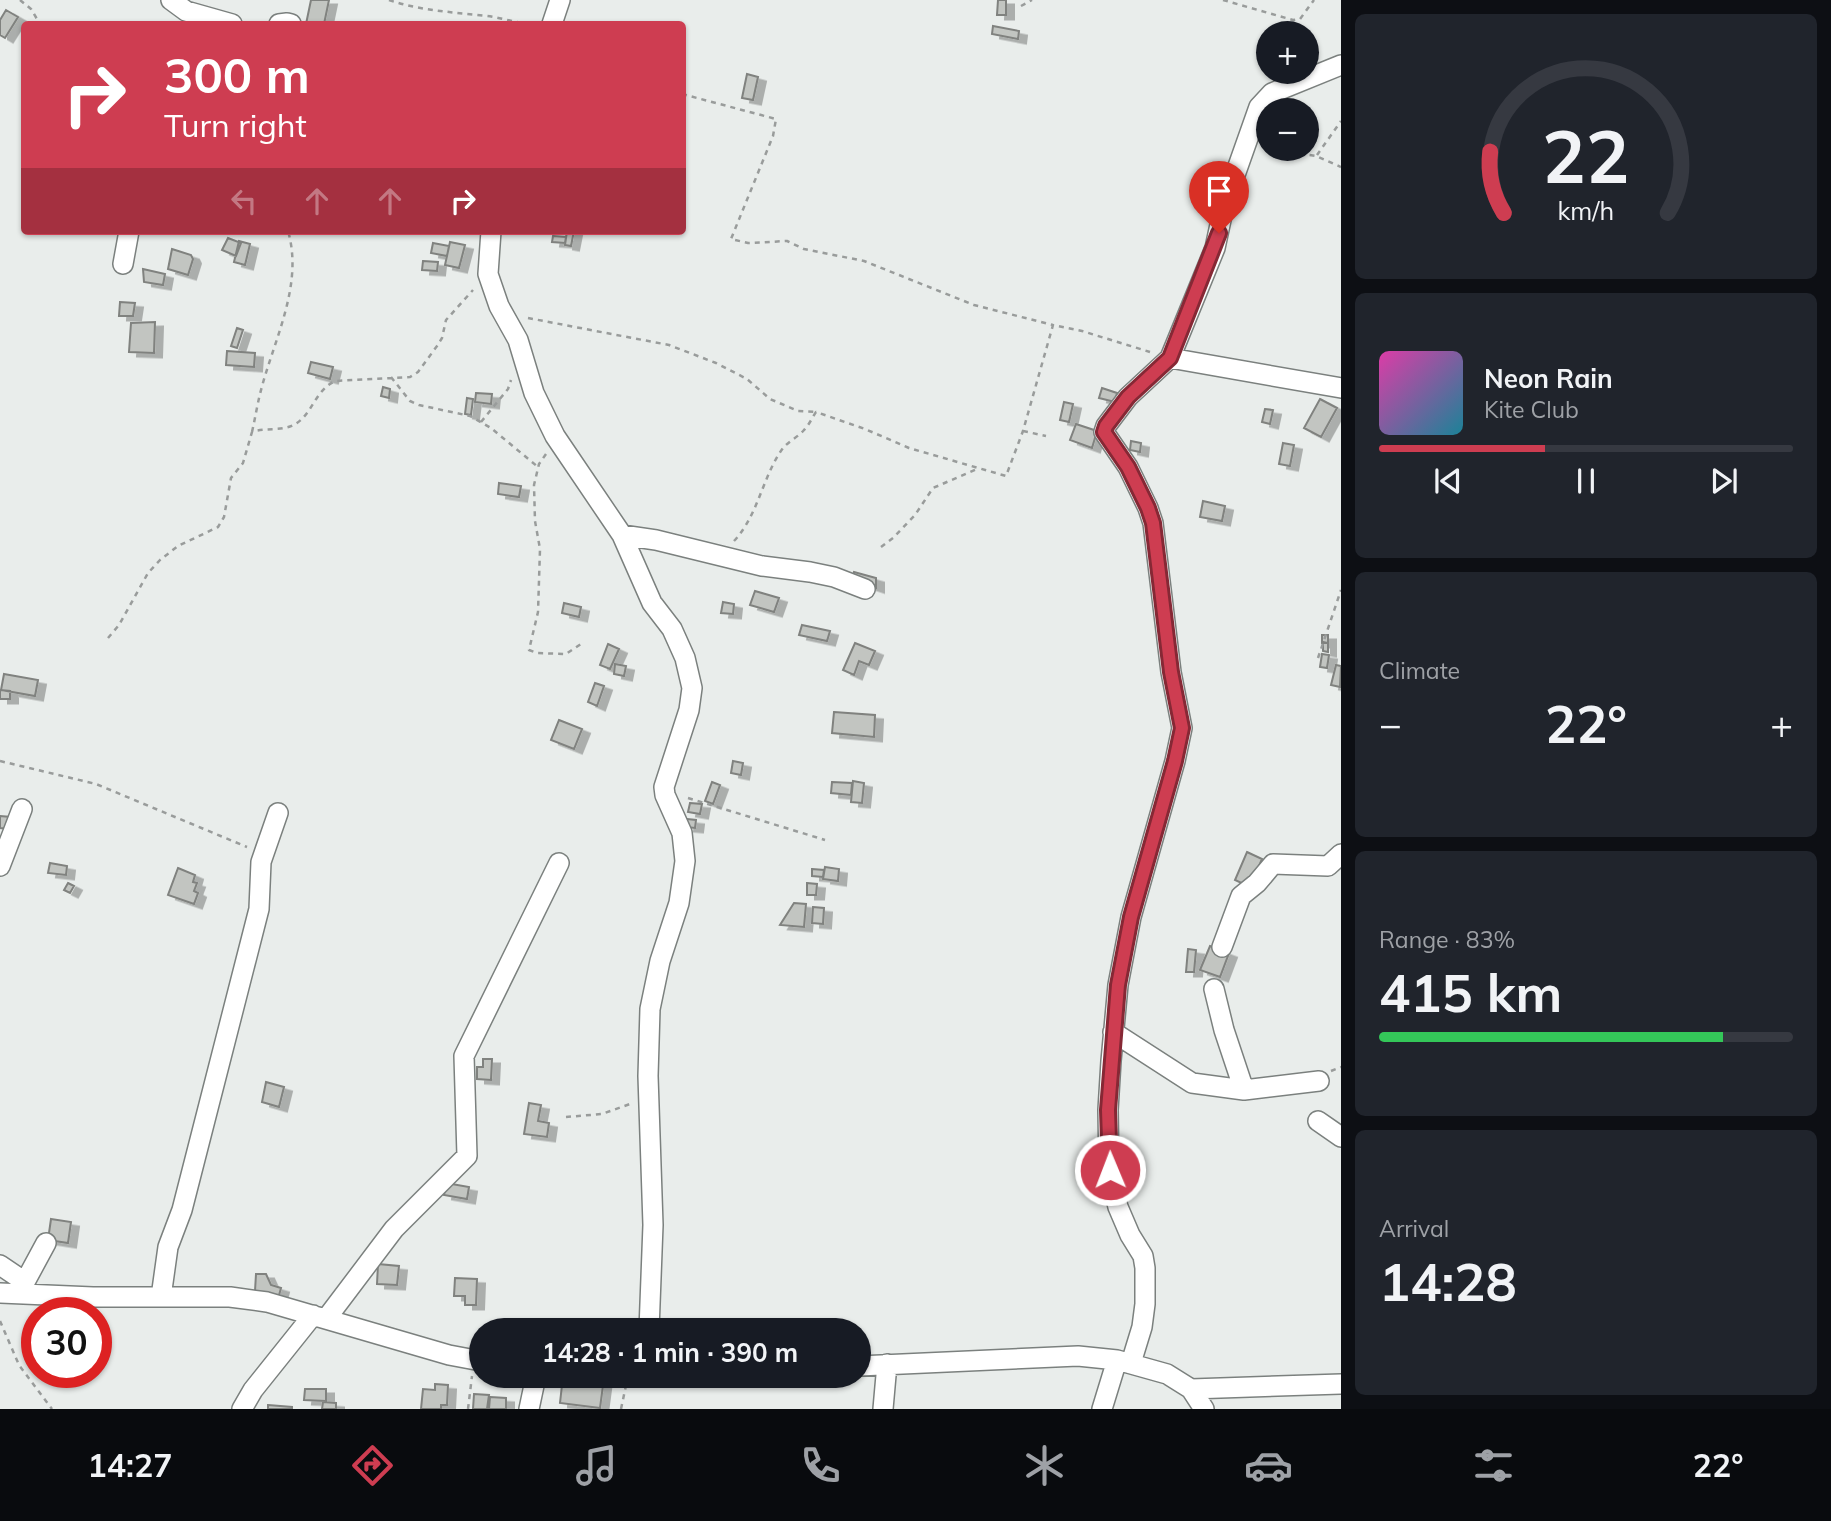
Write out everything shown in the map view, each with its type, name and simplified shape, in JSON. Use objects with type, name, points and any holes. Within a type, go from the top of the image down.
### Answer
[{"type":"street","points":[[170,0],[187,11],[222,21]]},
{"type":"street","points":[[554,21],[560,0]]},
{"type":"street","points":[[1102,1409],[1142,1327],[1145,1304],[1143,1256],[1118,1207],[1110,1170],[1108,1110],[1118,985],[1131,917],[1182,728],[1171,672],[1153,523],[1128,467],[1104,432],[1128,397],[1170,358],[1215,248],[1224,206],[1259,107],[1272,93],[1341,65]]},
{"type":"street","points":[[122,264],[128,235]]},
{"type":"street","points":[[483,235],[504,313],[518,340],[534,393],[559,444],[622,535],[652,603],[672,629],[685,658],[691,681],[684,733],[665,781],[665,791],[682,833],[685,861],[679,903],[660,961],[650,1009],[648,1084],[653,1225],[649,1318]]},
{"type":"street","points":[[488,262],[491,235]]},
{"type":"street","points":[[1170,358],[1341,388]]},
{"type":"street","points":[[622,535],[656,540],[762,566],[810,572],[865,589]]},
{"type":"street","points":[[0,866],[22,810]]},
{"type":"street","points":[[161,1297],[168,1247],[183,1210],[259,909],[261,862],[278,813]]},
{"type":"street","points":[[1222,947],[1241,896],[1257,883],[1273,864],[1328,866],[1341,854]]},
{"type":"street","points":[[242,1409],[253,1390],[320,1317],[394,1229],[467,1156],[464,1056],[559,863]]},
{"type":"street","points":[[1214,989],[1244,1090]]},
{"type":"street","points":[[1113,1032],[1192,1083],[1244,1090],[1319,1081]]},
{"type":"street","points":[[1318,1121],[1341,1138]]},
{"type":"street","points":[[15,1289],[47,1244]]},
{"type":"street","points":[[0,1265],[15,1289]]},
{"type":"street","points":[[15,1289],[93,1297],[230,1297],[267,1302],[469,1358]]},
{"type":"street","points":[[871,1365],[1078,1356],[1124,1362],[1167,1374],[1191,1389],[1204,1409]]},
{"type":"street","points":[[883,1409],[887,1364]]},
{"type":"street","points":[[1191,1389],[1341,1384]]},
{"type":"street","points":[[529,1409],[533,1388]]},
{"type":"path","points":[[20,0],[31,9],[38,21]]},
{"type":"path","points":[[389,0],[413,9],[490,16],[509,21]]},
{"type":"path","points":[[1021,6],[1032,0]]},
{"type":"path","points":[[1223,0],[1293,20],[1300,19],[1314,0]]},
{"type":"path","points":[[686,95],[776,119],[774,136],[731,239],[748,243],[787,241],[804,249],[864,261],[974,305],[1082,331],[1170,358]]},
{"type":"path","points":[[1319,152],[1341,121]]},
{"type":"path","points":[[1319,157],[1341,167]]},
{"type":"path","points":[[108,638],[119,625],[148,573],[160,560],[178,546],[218,527],[224,517],[231,478],[243,463],[260,394],[284,318],[293,270],[293,250],[289,235]]},
{"type":"path","points":[[252,432],[293,426],[300,421],[324,386],[335,381],[410,377],[418,372],[442,338],[446,320],[470,295],[488,262]]},
{"type":"path","points":[[504,313],[669,345],[716,363],[747,379],[771,399],[798,411],[816,412],[909,447],[1006,476],[1023,430],[1052,325]]},
{"type":"path","points":[[391,377],[410,401],[458,413],[481,422],[538,467]]},
{"type":"path","points":[[481,422],[508,390],[512,377]]},
{"type":"path","points":[[722,557],[743,531],[784,446],[803,432],[816,412]]},
{"type":"path","points":[[1023,430],[1046,436]]},
{"type":"path","points":[[559,444],[546,454],[538,467],[534,485],[540,549],[538,612],[529,650],[537,653],[566,654],[581,644]]},
{"type":"path","points":[[881,547],[894,538],[933,488],[977,469]]},
{"type":"path","points":[[1318,658],[1341,590]]},
{"type":"path","points":[[0,761],[96,783],[250,849],[261,862]]},
{"type":"path","points":[[665,791],[825,840]]},
{"type":"path","points":[[566,1116],[602,1114],[623,1108],[638,1098],[648,1084]]},
{"type":"path","points":[[0,1321],[19,1365],[52,1409]]},
{"type":"path","points":[[468,1409],[471,1388]]},
{"type":"path","points":[[621,1409],[625,1388]]},
{"type":"building","points":[[311,0],[329,0],[325,21],[307,21]]},
{"type":"building","points":[[998,0],[1006,0],[1006,15],[997,15]]},
{"type":"building","points":[[6,10],[18,17],[5,38],[0,35],[0,20]]},
{"type":"building","points":[[993,26],[1019,31],[1018,39],[992,34]]},
{"type":"building","points":[[747,74],[758,77],[753,100],[742,98]]},
{"type":"building","points":[[566,235],[573,235],[571,246],[565,245]]},
{"type":"building","points":[[553,236],[566,237],[565,243],[552,242]]},
{"type":"building","points":[[228,238],[241,243],[236,256],[222,250]]},
{"type":"building","points":[[239,241],[250,244],[245,265],[234,262]]},
{"type":"building","points":[[450,242],[465,245],[459,268],[445,265]]},
{"type":"building","points":[[433,243],[449,246],[447,256],[431,253]]},
{"type":"building","points":[[172,249],[191,255],[193,259],[188,275],[168,269]]},
{"type":"building","points":[[423,261],[438,262],[437,271],[422,270]]},
{"type":"building","points":[[143,269],[165,274],[163,285],[144,282]]},
{"type":"building","points":[[120,302],[135,303],[133,316],[119,316]]},
{"type":"building","points":[[155,322],[154,353],[129,352],[131,323]]},
{"type":"building","points":[[237,328],[243,330],[237,348],[231,346]]},
{"type":"building","points":[[227,351],[255,353],[254,367],[226,365]]},
{"type":"building","points":[[311,362],[333,367],[330,379],[308,373]]},
{"type":"building","points":[[383,387],[390,389],[389,398],[381,396]]},
{"type":"building","points":[[1102,388],[1117,393],[1115,402],[1099,398]]},
{"type":"building","points":[[476,393],[492,394],[491,404],[475,402]]},
{"type":"building","points":[[467,398],[473,399],[471,415],[465,414]]},
{"type":"building","points":[[1320,399],[1337,408],[1321,437],[1304,428]]},
{"type":"building","points":[[1064,402],[1073,404],[1069,422],[1060,420]]},
{"type":"building","points":[[1265,409],[1273,410],[1270,424],[1262,422]]},
{"type":"building","points":[[1076,424],[1097,431],[1092,448],[1070,440]]},
{"type":"building","points":[[1131,441],[1141,443],[1140,452],[1130,450]]},
{"type":"building","points":[[1283,443],[1294,445],[1290,466],[1279,464]]},
{"type":"building","points":[[499,483],[521,486],[519,497],[498,494]]},
{"type":"building","points":[[1203,501],[1225,506],[1222,521],[1200,517]]},
{"type":"building","points":[[854,572],[876,578],[876,588],[852,580]]},
{"type":"building","points":[[755,591],[779,598],[774,612],[750,605]]},
{"type":"building","points":[[723,602],[734,604],[733,614],[721,613]]},
{"type":"building","points":[[564,603],[581,607],[579,617],[562,613]]},
{"type":"building","points":[[802,625],[830,631],[827,641],[799,635]]},
{"type":"building","points":[[1322,635],[1328,635],[1328,643],[1322,643]]},
{"type":"building","points":[[1323,642],[1328,643],[1328,652],[1323,651]]},
{"type":"building","points":[[855,643],[875,651],[869,665],[859,661],[854,675],[843,670]]},
{"type":"building","points":[[608,644],[619,649],[610,669],[600,665]]},
{"type":"building","points":[[1322,654],[1329,655],[1327,668],[1320,667]]},
{"type":"building","points":[[615,664],[626,666],[624,676],[614,674]]},
{"type":"building","points":[[1336,665],[1341,666],[1340,687],[1331,685]]},
{"type":"building","points":[[4,674],[38,680],[35,696],[1,690]]},
{"type":"building","points":[[595,683],[604,686],[597,706],[588,702]]},
{"type":"building","points":[[0,690],[10,691],[10,699],[0,699]]},
{"type":"building","points":[[834,712],[875,715],[874,737],[832,733]]},
{"type":"building","points":[[559,720],[582,729],[574,749],[551,740]]},
{"type":"building","points":[[733,761],[743,763],[741,775],[731,773]]},
{"type":"building","points":[[853,781],[864,783],[862,803],[851,802]]},
{"type":"building","points":[[712,782],[720,785],[713,804],[705,801]]},
{"type":"building","points":[[832,782],[852,783],[851,795],[831,793]]},
{"type":"building","points":[[690,803],[702,804],[700,814],[688,812]]},
{"type":"building","points":[[0,816],[11,817],[9,829],[0,828]]},
{"type":"building","points":[[687,819],[696,820],[695,828],[686,827]]},
{"type":"building","points":[[1247,852],[1262,859],[1250,887],[1235,880]]},
{"type":"building","points":[[50,863],[67,866],[66,875],[48,873]]},
{"type":"building","points":[[825,867],[839,869],[838,881],[823,879]]},
{"type":"building","points":[[178,868],[195,875],[193,882],[197,883],[194,891],[198,893],[194,904],[168,895]]},
{"type":"building","points":[[812,869],[824,870],[823,877],[812,876]]},
{"type":"building","points":[[68,883],[74,886],[70,893],[64,890]]},
{"type":"building","points":[[807,883],[817,884],[816,895],[807,895]]},
{"type":"building","points":[[794,903],[806,904],[804,927],[780,925]]},
{"type":"building","points":[[813,907],[824,908],[823,924],[812,923]]},
{"type":"building","points":[[1210,946],[1229,953],[1220,977],[1200,970]]},
{"type":"building","points":[[1188,949],[1196,950],[1194,972],[1186,972]]},
{"type":"building","points":[[483,1059],[492,1059],[491,1080],[477,1079],[477,1067],[483,1067]]},
{"type":"building","points":[[266,1082],[284,1087],[279,1107],[262,1102]]},
{"type":"building","points":[[529,1103],[541,1105],[538,1121],[549,1123],[547,1137],[524,1134]]},
{"type":"building","points":[[446,1183],[469,1187],[467,1199],[444,1195]]},
{"type":"building","points":[[51,1219],[71,1222],[68,1243],[48,1240]]},
{"type":"building","points":[[378,1264],[399,1266],[397,1285],[377,1284]]},
{"type":"building","points":[[256,1274],[266,1274],[271,1285],[281,1288],[278,1299],[255,1291]]},
{"type":"building","points":[[455,1278],[477,1279],[476,1305],[465,1305],[465,1296],[454,1296]]},
{"type":"building","points":[[435,1384],[448,1385],[447,1405],[441,1405],[441,1409],[421,1409],[423,1389],[435,1390]]},
{"type":"building","points":[[562,1388],[603,1388],[600,1408],[560,1403]]},
{"type":"building","points":[[305,1389],[326,1389],[326,1401],[304,1400]]},
{"type":"building","points":[[474,1394],[489,1395],[487,1409],[473,1409]]},
{"type":"building","points":[[490,1397],[506,1398],[506,1409],[489,1409]]},
{"type":"building","points":[[323,1402],[336,1403],[336,1409],[322,1409]]},
{"type":"building","points":[[268,1405],[292,1407],[292,1409],[268,1409]]},
{"type":"route","points":[[1110,1170],[1108,1110],[1118,985],[1131,917],[1182,728],[1171,672],[1153,523],[1128,467],[1113,449],[1104,432],[1128,397],[1170,358],[1219,233]]}]
